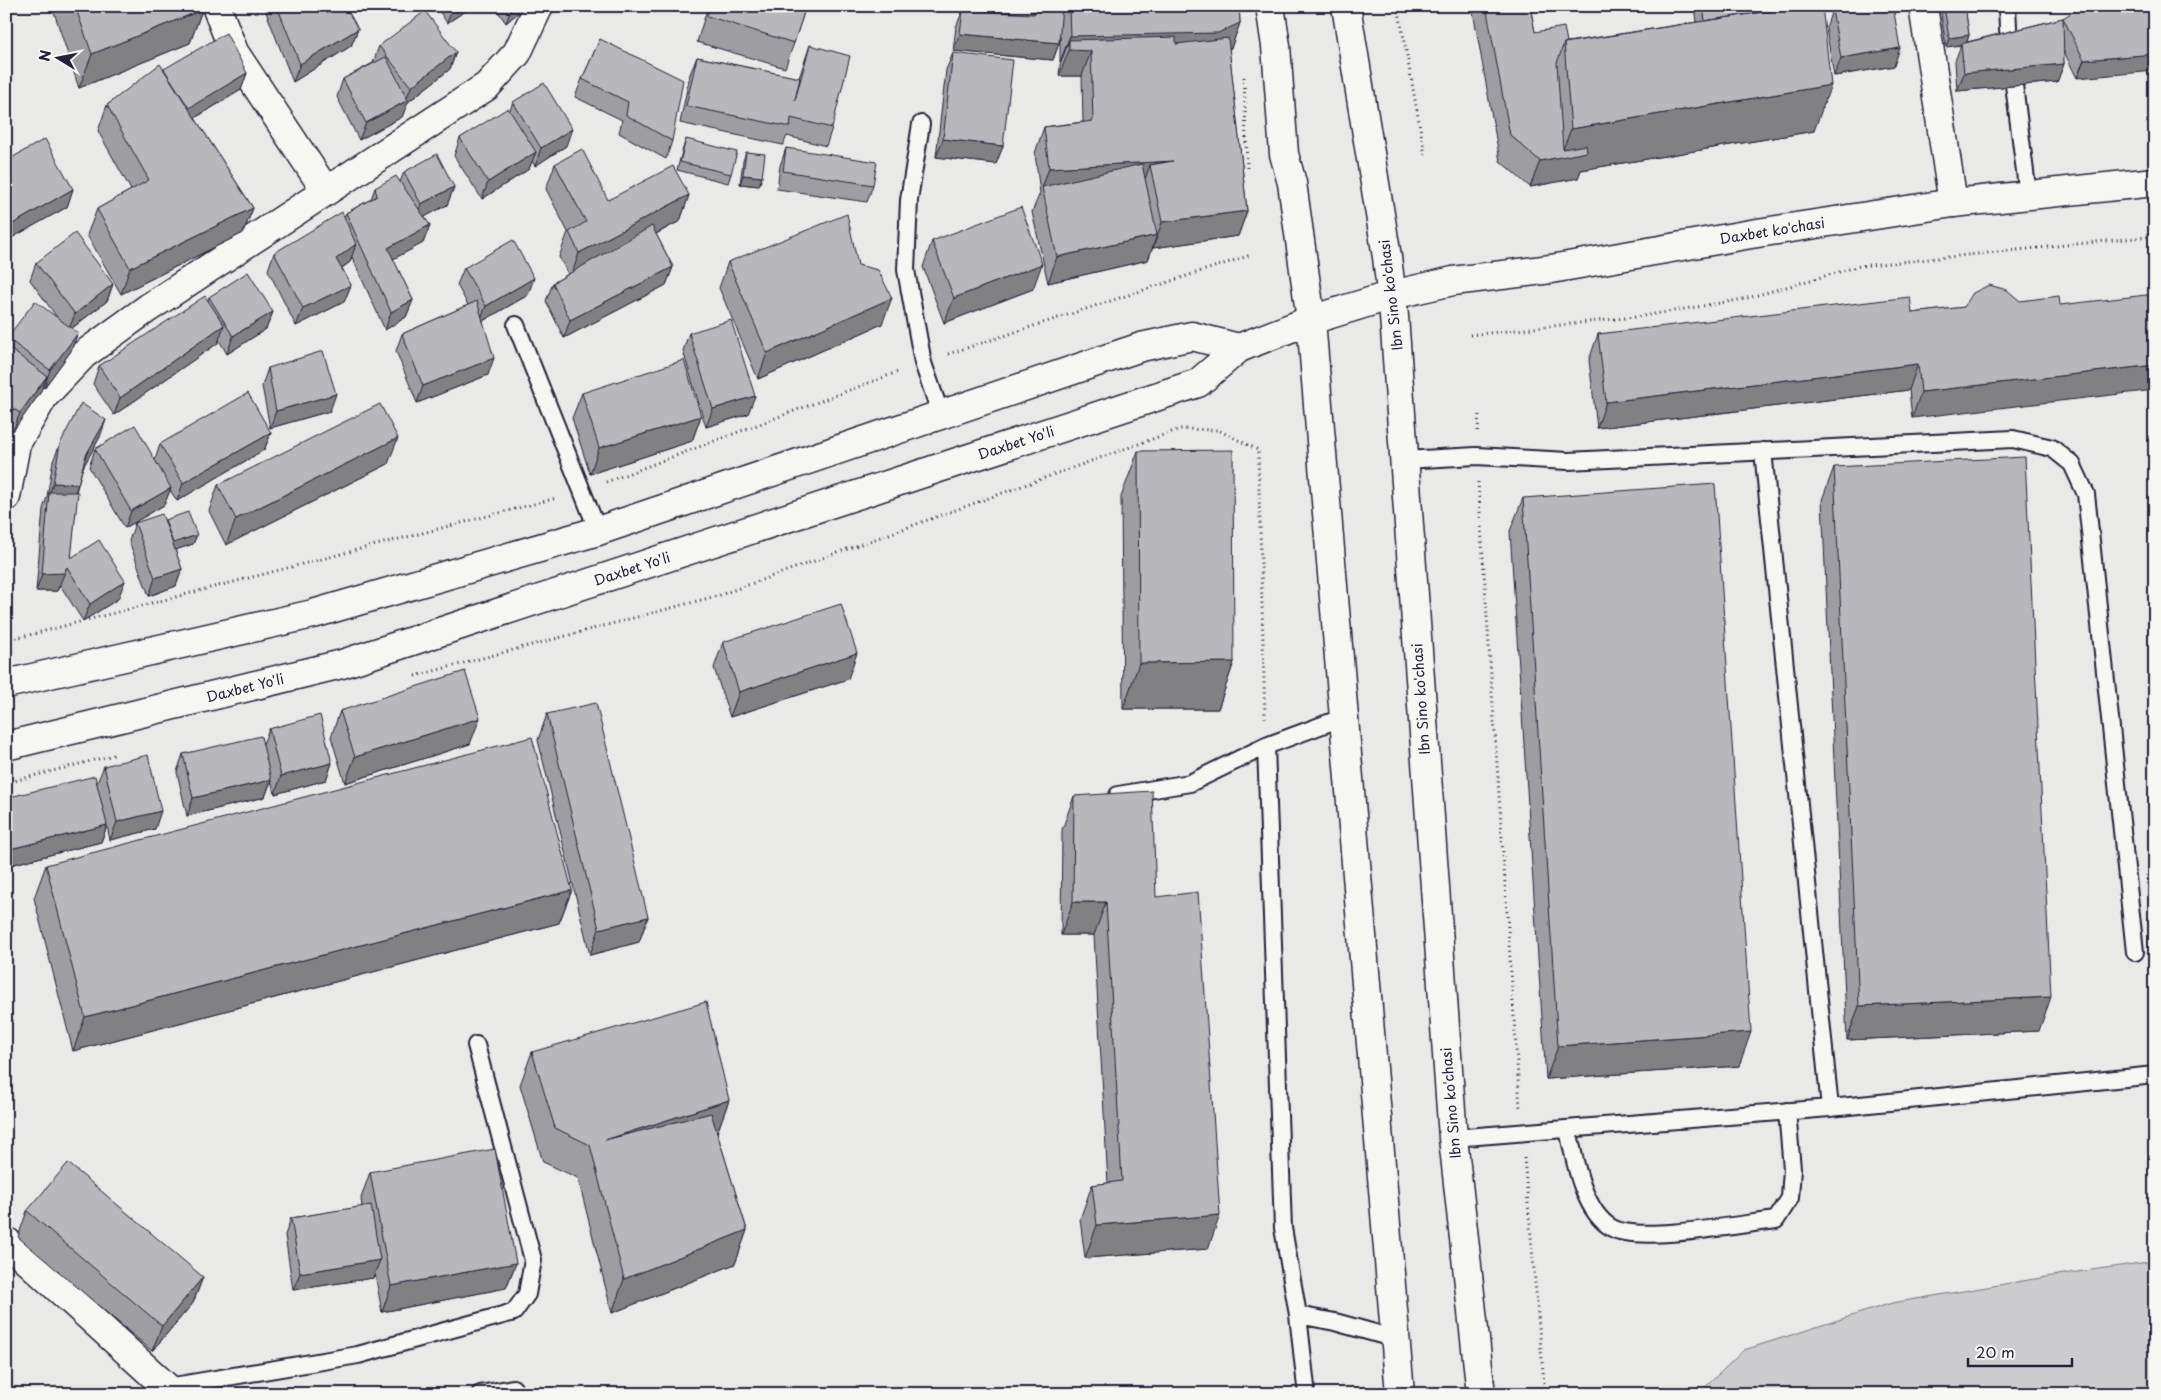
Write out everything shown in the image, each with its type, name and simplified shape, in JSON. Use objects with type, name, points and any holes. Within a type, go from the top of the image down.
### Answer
[{"type":"main road","points":[[216,6],[234,52],[326,190]]},
{"type":"main road","points":[[6,497],[16,444],[44,396],[83,355],[148,308],[487,86],[517,53],[539,6]]},
{"type":"main road","points":[[1270,6],[1276,46],[1284,154],[1292,183],[1311,320],[1400,1394]]},
{"type":"main road","name":"Ibn Sino ko'chasi","points":[[1346,6],[1392,295],[1404,421],[1404,460],[1453,1138],[1481,1394]]},
{"type":"main road","points":[[1923,6],[1953,203]]},
{"type":"main road","name":"Daxbet ko'chasi","points":[[1392,295],[1453,281],[1551,269],[1751,234],[1953,203],[2155,182]]},
{"type":"main road","name":"Daxbet Yo'li","points":[[6,746],[361,658],[1198,383],[1239,348],[1311,320],[1392,295]]},
{"type":"main road","points":[[6,684],[313,614],[598,531],[1141,347],[1192,336],[1239,348]]},
{"type":"main road","points":[[6,1241],[171,1390]]},
{"type":"lane","points":[[2007,6],[2009,48]]},
{"type":"lane","points":[[2014,85],[2028,195]]},
{"type":"lane","points":[[921,124],[909,200],[906,270],[923,363],[941,415]]},
{"type":"lane","points":[[516,325],[598,531]]},
{"type":"lane","points":[[1404,460],[1476,456],[1568,461],[2013,439],[2052,448],[2072,464],[2086,494],[2135,952]]},
{"type":"lane","points":[[1763,452],[1830,1108]]},
{"type":"lane","points":[[1105,798],[1190,783],[1266,746],[1344,717]]},
{"type":"lane","points":[[1266,746],[1283,1228],[1298,1315],[1306,1386]]},
{"type":"lane","points":[[171,1390],[358,1355],[514,1312],[527,1294],[534,1260],[476,1045]]},
{"type":"lane","points":[[1453,1138],[1830,1108],[2155,1075]]},
{"type":"lane","points":[[1568,1129],[1576,1171],[1592,1208],[1612,1228],[1647,1236],[1776,1220],[1790,1198],[1792,1169],[1787,1111]]},
{"type":"lane","points":[[1298,1315],[1335,1322],[1396,1339]]},
{"type":"lane","points":[[480,1394],[513,1388]]},
{"type":"path","points":[[1398,6],[1425,155]]},
{"type":"path","points":[[1244,73],[1247,168]]},
{"type":"path","points":[[1470,335],[1643,316],[1735,300],[1860,266],[2155,236]]},
{"type":"path","points":[[6,641],[582,491],[923,363],[1251,255]]},
{"type":"path","points":[[1479,411],[1476,456],[1522,1132],[1545,1394]]},
{"type":"path","points":[[410,677],[720,596],[1180,429],[1218,430],[1258,450],[1266,746]]},
{"type":"path","points":[[6,783],[122,753]]},
{"type":"shaded area","points":[[2155,1261],[2155,1394],[1698,1394],[1744,1350],[1892,1303],[2070,1273]]},
{"type":"building","points":[[75,6],[201,6],[202,10],[92,54]]},
{"type":"building","points":[[277,6],[345,6],[358,29],[300,64]]},
{"type":"building","points":[[710,6],[806,6],[794,43],[707,16]]},
{"type":"building","points":[[1035,6],[1062,6],[1059,43],[960,34],[963,10],[1034,14]]},
{"type":"building","points":[[1069,6],[1239,6],[1240,23],[1218,33],[1070,36]]},
{"type":"building","points":[[1486,6],[1530,6],[1535,32],[1564,27],[1567,42],[1564,43],[1557,63],[1563,149],[1586,145],[1587,152],[1540,161],[1510,135]]},
{"type":"building","points":[[1703,6],[1761,6],[1762,12],[1705,21]]},
{"type":"building","points":[[1800,6],[1822,6],[1831,85],[1571,129],[1564,43]]},
{"type":"building","points":[[1854,6],[1893,6],[1900,48],[1841,58],[1832,10]]},
{"type":"building","points":[[1944,6],[1965,6],[1969,35],[1949,38]]},
{"type":"building","points":[[2155,6],[2155,54],[2084,60],[2063,18],[2079,8]]},
{"type":"building","points":[[425,11],[456,52],[411,87],[379,46]]},
{"type":"building","points":[[2063,18],[2064,64],[1964,73],[1961,44]]},
{"type":"building","points":[[226,33],[247,73],[189,108],[164,69]]},
{"type":"building","points":[[1176,37],[1176,44],[1228,38],[1247,211],[1162,222],[1150,165],[1173,161],[1049,168],[1044,127],[1093,121],[1091,51],[1069,50],[1069,40]]},
{"type":"building","points":[[600,39],[683,80],[672,141],[626,115],[628,102],[582,79]]},
{"type":"building","points":[[810,45],[850,56],[832,128],[791,118],[790,127],[686,106],[697,57],[800,78],[795,100]]},
{"type":"building","points":[[953,53],[1013,60],[1003,146],[943,139]]},
{"type":"building","points":[[386,57],[408,100],[366,123],[343,79]]},
{"type":"building","points":[[160,64],[253,208],[130,268],[97,209],[149,180],[107,105]]},
{"type":"building","points":[[544,83],[572,129],[541,148],[513,102]]},
{"type":"building","points":[[508,108],[536,152],[488,182],[460,138]]},
{"type":"building","points":[[45,139],[73,189],[11,225],[6,218],[6,161]]},
{"type":"building","points":[[686,139],[737,152],[731,174],[680,162]]},
{"type":"building","points":[[786,148],[877,162],[873,185],[783,171]]},
{"type":"building","points":[[582,149],[608,200],[673,166],[689,195],[579,253],[569,232],[586,222],[555,164]]},
{"type":"building","points":[[746,152],[765,154],[762,177],[743,175]]},
{"type":"building","points":[[437,154],[454,187],[421,204],[404,172]]},
{"type":"building","points":[[1142,164],[1157,235],[1057,257],[1042,187]]},
{"type":"building","points":[[396,176],[430,225],[388,248],[413,300],[391,312],[346,213],[377,196],[375,188]]},
{"type":"building","points":[[1021,207],[1042,264],[954,298],[932,241]]},
{"type":"building","points":[[342,212],[356,244],[336,259],[351,285],[303,308],[274,253]]},
{"type":"building","points":[[847,214],[858,265],[878,270],[892,298],[767,353],[728,262]]},
{"type":"building","points":[[652,226],[673,267],[570,320],[553,283]]},
{"type":"building","points":[[75,233],[113,284],[75,314],[36,263]]},
{"type":"building","points":[[513,240],[534,278],[486,306],[464,268]]},
{"type":"building","points":[[248,272],[273,312],[233,336],[209,297]]},
{"type":"building","points":[[1989,285],[2007,290],[2020,301],[2059,296],[2060,305],[2155,294],[2155,365],[1921,392],[1918,364],[1606,402],[1598,334],[1910,297],[1912,313],[1964,307],[1973,293]]},
{"type":"building","points":[[205,296],[224,325],[120,398],[99,366]]},
{"type":"building","points":[[35,301],[78,333],[50,370],[7,338]]},
{"type":"building","points":[[477,301],[494,358],[423,386],[402,334]]},
{"type":"building","points":[[731,320],[755,396],[713,409],[689,333]]},
{"type":"building","points":[[10,349],[47,376],[20,413],[6,404],[6,354]]},
{"type":"building","points":[[323,351],[336,394],[276,411],[268,368]]},
{"type":"building","points":[[684,360],[701,416],[599,448],[582,393]]},
{"type":"building","points":[[248,393],[271,433],[183,483],[160,444]]},
{"type":"building","points":[[81,403],[106,420],[86,455],[78,484],[53,483],[60,444]]},
{"type":"building","points":[[380,404],[398,438],[236,519],[218,485]]},
{"type":"building","points":[[135,425],[171,488],[131,511],[95,449]]},
{"type":"building","points":[[1233,450],[1234,662],[1139,663],[1138,451]]},
{"type":"building","points":[[2025,457],[2051,997],[1859,1006],[1834,467]]},
{"type":"building","points":[[1715,484],[1751,1032],[1558,1046],[1523,498]]},
{"type":"building","points":[[49,492],[78,492],[71,558],[99,540],[125,581],[90,604],[67,567],[64,573],[42,574]]},
{"type":"building","points":[[188,512],[197,535],[173,543],[165,520]]},
{"type":"building","points":[[162,514],[182,569],[155,578],[135,523]]},
{"type":"building","points":[[841,604],[857,653],[739,692],[723,642]]},
{"type":"building","points":[[465,671],[480,718],[355,757],[340,711]]},
{"type":"building","points":[[596,703],[648,917],[599,929],[547,714]]},
{"type":"building","points":[[320,715],[332,763],[281,776],[269,729]]},
{"type":"building","points":[[261,736],[271,780],[193,798],[183,754]]},
{"type":"building","points":[[532,737],[572,890],[85,1017],[46,865]]},
{"type":"building","points":[[148,755],[161,811],[117,822],[104,766]]},
{"type":"building","points":[[95,776],[107,825],[6,850],[6,798]]},
{"type":"building","points":[[1152,791],[1156,897],[1198,892],[1220,1215],[1097,1225],[1092,1185],[1122,1181],[1106,902],[1073,902],[1074,796]]},
{"type":"building","points":[[706,1002],[729,1100],[605,1140],[711,1113],[747,1230],[624,1279],[590,1145],[555,1128],[532,1052]]},
{"type":"building","points":[[495,1149],[516,1263],[391,1286],[370,1172]]},
{"type":"building","points":[[68,1163],[203,1277],[162,1326],[27,1211]]},
{"type":"building","points":[[371,1205],[380,1260],[300,1273],[291,1218]]}]
